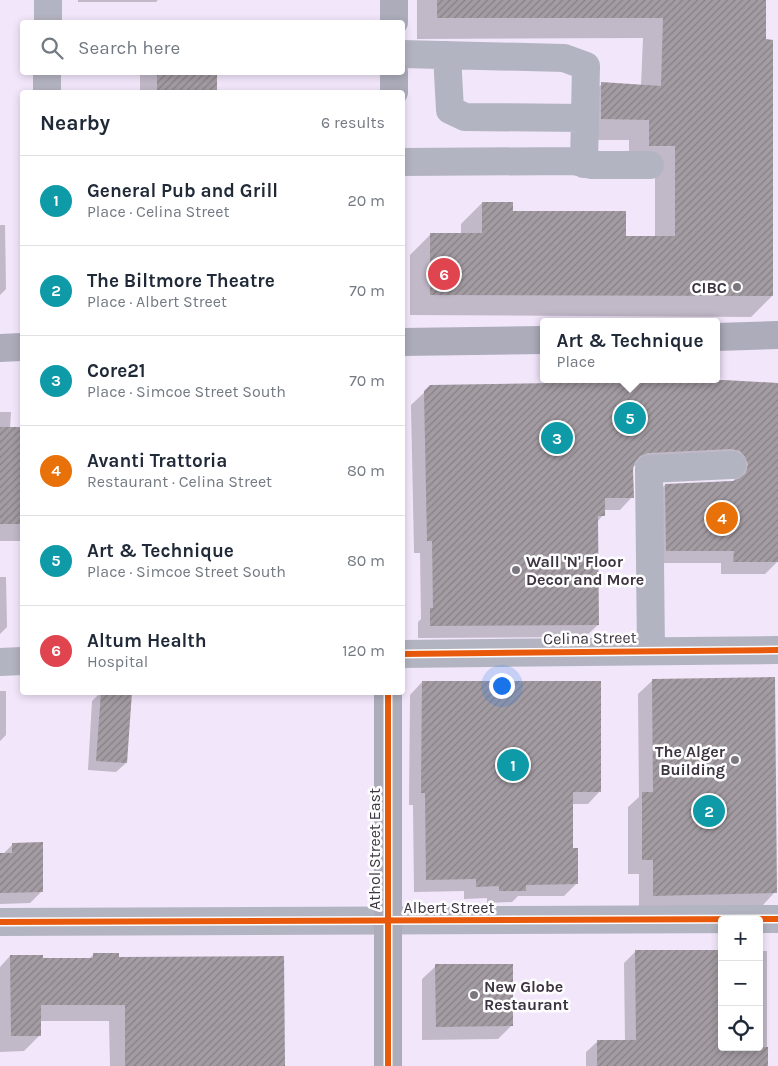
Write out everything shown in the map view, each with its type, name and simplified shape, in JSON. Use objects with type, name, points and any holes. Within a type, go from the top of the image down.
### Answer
[{"type":"main road","points":[[394,0],[394,20]]},
{"type":"main road","points":[[394,75],[394,90]]},
{"type":"main road","points":[[720,337],[778,335]]},
{"type":"main road","points":[[405,342],[540,340]]},
{"type":"main road","points":[[0,348],[20,348]]},
{"type":"main road","name":"Athol Street East","points":[[388,695],[388,1066]]},
{"type":"street","points":[[48,0],[48,20]]},
{"type":"street","points":[[405,54],[564,58],[586,66],[584,164]]},
{"type":"street","points":[[447,55],[450,110],[465,118],[585,118]]},
{"type":"street","points":[[47,90],[48,75]]},
{"type":"street","points":[[405,162],[574,161],[592,165],[650,165]]},
{"type":"street","points":[[651,651],[649,469],[732,465]]},
{"type":"street","name":"Celina Street","points":[[405,654],[778,650]]},
{"type":"street","points":[[0,662],[20,662]]},
{"type":"street","name":"Albert Street","points":[[0,922],[778,919]]},
{"type":"shaded area","points":[[0,0],[778,0],[778,1066],[0,1066]]},
{"type":"building","points":[[437,0],[766,0],[766,39],[773,40],[773,296],[430,295],[430,233],[482,233],[482,202],[513,202],[513,211],[626,211],[626,236],[675,236],[675,146],[649,146],[649,120],[601,119],[601,82],[661,86],[663,18],[437,18]]},
{"type":"building","points":[[157,75],[217,75],[217,90],[157,90]]},
{"type":"building","points":[[720,380],[778,383],[778,562],[733,562],[734,551],[666,551],[665,484],[733,481],[746,473],[748,464],[740,451],[732,449],[648,453],[640,456],[635,462],[633,469],[634,498],[605,498],[605,516],[598,516],[599,625],[430,626],[430,608],[433,608],[432,541],[427,541],[424,391],[430,385],[720,383]]},
{"type":"building","points":[[0,427],[20,427],[20,524],[0,524]]},
{"type":"building","points":[[775,677],[777,893],[653,896],[653,860],[642,860],[642,792],[653,792],[652,679]]},
{"type":"building","points":[[422,681],[601,681],[601,792],[573,792],[573,848],[578,848],[578,884],[526,885],[526,891],[499,891],[499,886],[476,887],[476,879],[426,880],[425,793],[421,793]]},
{"type":"building","points":[[101,695],[132,695],[127,763],[96,761]]},
{"type":"building","points":[[43,842],[43,892],[0,893],[0,853],[12,853],[12,843]]},
{"type":"building","points":[[635,950],[718,950],[718,1051],[763,1051],[763,1047],[768,1047],[768,1066],[597,1066],[597,1040],[636,1040]]},
{"type":"building","points":[[93,953],[119,953],[119,957],[284,956],[285,1066],[125,1066],[125,1005],[41,1005],[41,1036],[11,1036],[10,955],[43,955],[43,958],[93,958]]},
{"type":"building","name":"New Globe Restaurant","points":[[435,964],[513,964],[513,1026],[436,1027]]},
{"type":"cycle path","points":[[405,654],[778,650]]},
{"type":"cycle path","points":[[388,695],[388,1066]]},
{"type":"cycle path","points":[[0,922],[778,919]]},
{"type":"place","name":"Altum Health","points":[[444,274]]},
{"type":"place","name":"CIBC","points":[[737,287]]},
{"type":"place","name":"Art & Technique","points":[[630,418]]},
{"type":"place","name":"Core21","points":[[557,438]]},
{"type":"place","name":"Avanti Trattoria","points":[[722,518]]},
{"type":"place","name":"Wall 'N' Floor Decor and More","points":[[516,570]]},
{"type":"place","name":"The Alger Building","points":[[735,760]]},
{"type":"place","name":"General Pub and Grill","points":[[513,765]]},
{"type":"place","name":"The Biltmore Theatre","points":[[709,811]]},
{"type":"place","name":"New Globe Restaurant","points":[[474,995]]}]
